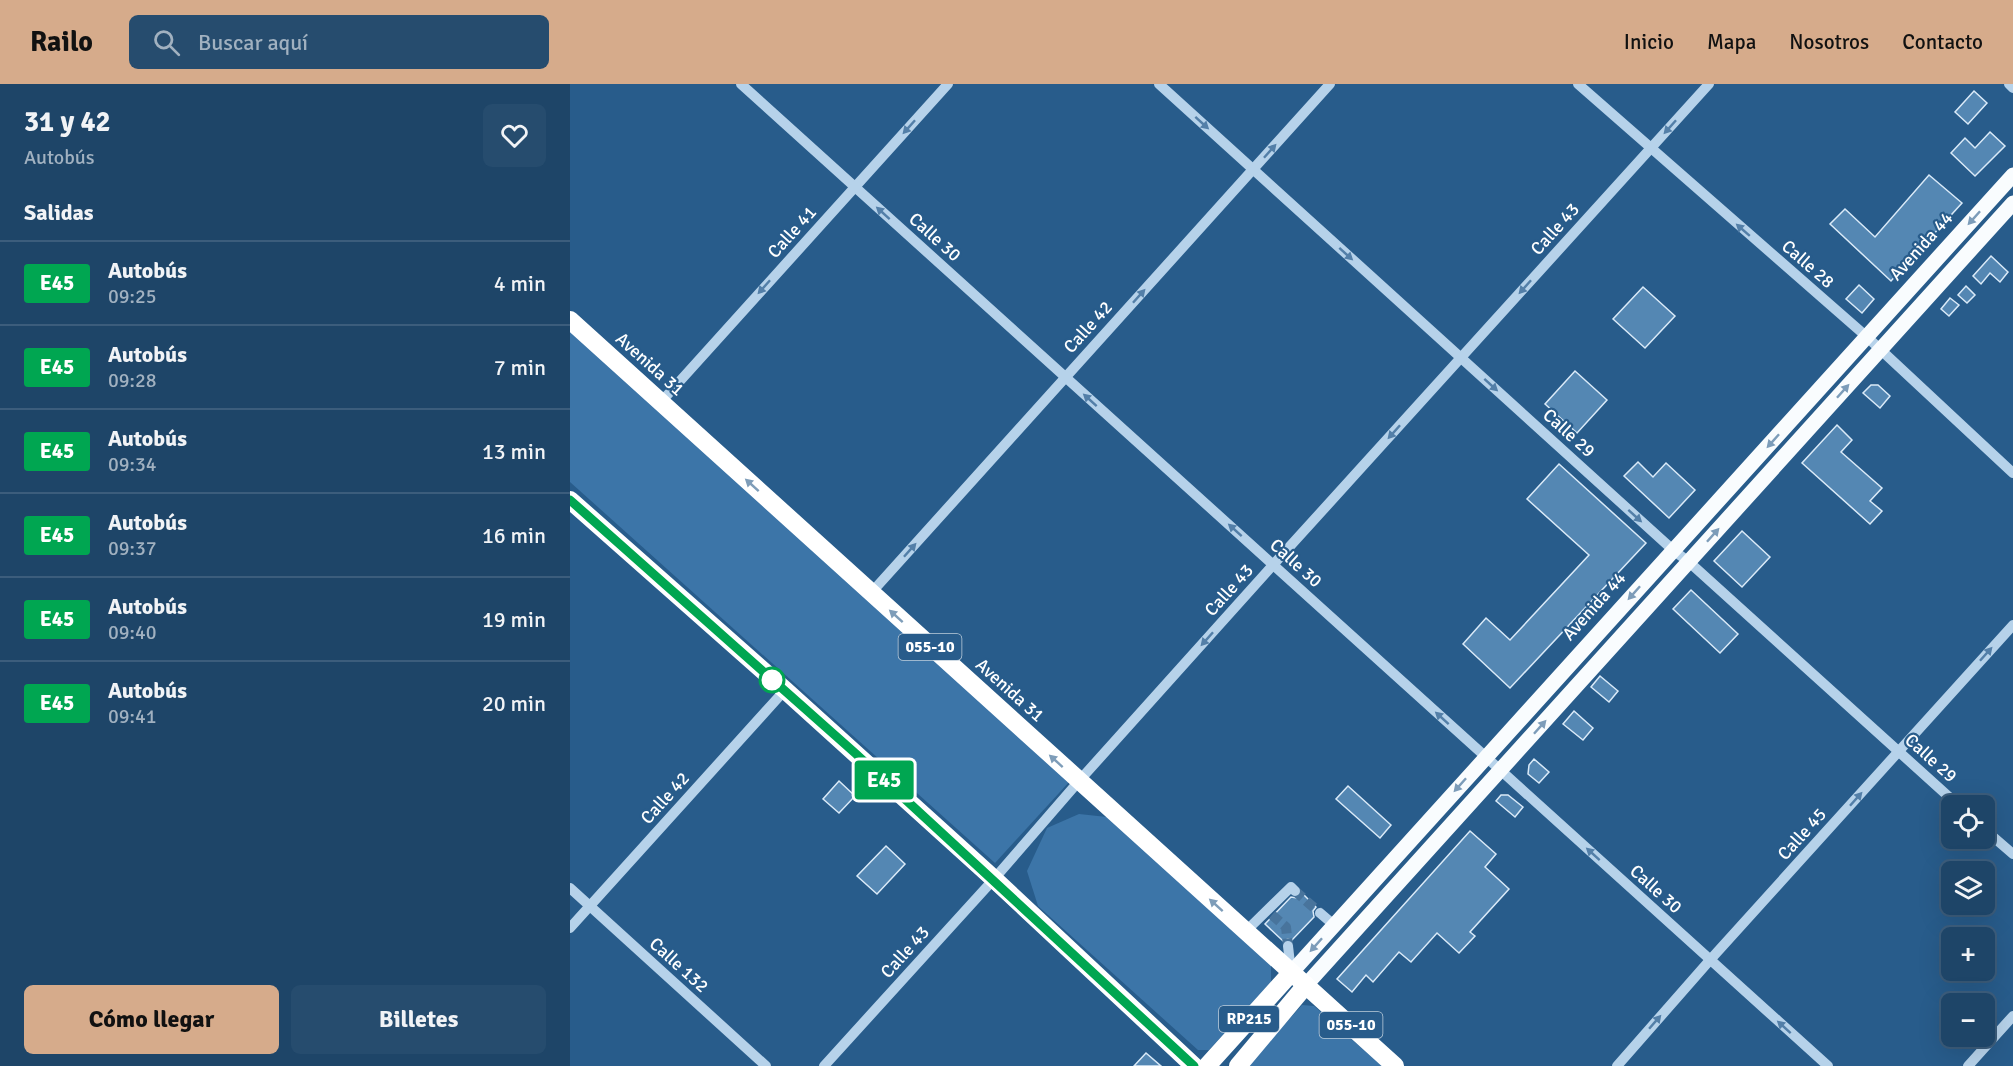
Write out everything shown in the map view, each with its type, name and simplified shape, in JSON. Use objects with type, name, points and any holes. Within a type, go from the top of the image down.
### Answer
[{"type":"highway","name":"Avenida 31","points":[[570,320],[1395,1066]]},
{"type":"highway","points":[[570,500],[994,879],[1194,1066]]},
{"type":"highway","name":"Avenida 44","points":[[1207,1066],[1291,973]]},
{"type":"highway","name":"RP215","points":[[1238,1066],[1306,986]]},
{"type":"main road","name":"Avenida 44","points":[[1291,973],[2013,175]]},
{"type":"main road","points":[[1306,986],[2013,203]]},
{"type":"street","name":"Calle 30","points":[[741,84],[1828,1066]]},
{"type":"street","name":"Calle 41","points":[[661,402],[948,84]]},
{"type":"street","name":"Calle 29","points":[[1158,84],[1947,795]]},
{"type":"street","name":"Calle 42","points":[[871,593],[1330,84]]},
{"type":"street","name":"Calle 28","points":[[1578,84],[1867,337],[2013,473]]},
{"type":"street","name":"Calle 43","points":[[824,1066],[1709,84]]},
{"type":"street","points":[[2009,84],[2013,88]]},
{"type":"street","name":"Calle 45","points":[[1617,1066],[2013,624]]},
{"type":"street","name":"Calle 42","points":[[570,928],[785,690]]},
{"type":"street","points":[[1995,838],[2013,854]]},
{"type":"street","points":[[1245,932],[1269,913],[1291,887],[1295,891]]},
{"type":"street","name":"Calle 132","points":[[570,888],[766,1066]]},
{"type":"street","points":[[1320,914],[1334,926]]},
{"type":"street","points":[[1288,946],[1291,973]]},
{"type":"street","points":[[1968,1066],[2013,1016]]},
{"type":"shaded area","points":[[570,331],[1070,781],[995,863],[570,482]]},
{"type":"shaded area","points":[[1079,814],[1107,817],[1271,965],[1271,982],[1209,1050],[1198,1050],[1038,906],[1027,871],[1047,828]]},
{"type":"shaded area","points":[[1302,1005],[1314,1006],[1382,1066],[1247,1066]]},
{"type":"building","points":[[1974,91],[1987,103],[1968,124],[1955,112]]},
{"type":"building","points":[[1990,132],[2005,146],[1975,176],[1951,153],[1965,138],[1975,148]]},
{"type":"building","points":[[1929,175],[1962,203],[1891,281],[1830,224],[1845,209],[1875,237]]},
{"type":"building","points":[[1991,256],[2008,272],[2000,282],[1990,273],[1981,284],[1973,276]]},
{"type":"building","points":[[1859,285],[1874,299],[1862,313],[1846,299]]},
{"type":"building","points":[[1966,286],[1975,295],[1967,303],[1958,295]]},
{"type":"building","points":[[1643,287],[1675,316],[1645,348],[1613,319]]},
{"type":"building","points":[[1950,298],[1959,305],[1949,316],[1941,309]]},
{"type":"building","points":[[1575,371],[1607,400],[1577,433],[1545,404]]},
{"type":"building","points":[[1871,385],[1878,385],[1890,396],[1880,408],[1863,393]]},
{"type":"building","points":[[1837,425],[1852,440],[1841,452],[1882,488],[1870,501],[1882,511],[1870,524],[1802,463]]},
{"type":"building","points":[[1638,462],[1653,477],[1666,463],[1695,490],[1669,518],[1624,476]]},
{"type":"building","points":[[1559,464],[1646,543],[1510,688],[1463,644],[1486,618],[1510,640],[1589,555],[1527,499]]},
{"type":"building","points":[[1742,531],[1770,557],[1742,587],[1714,561]]},
{"type":"building","points":[[1691,590],[1738,634],[1720,653],[1673,609]]},
{"type":"building","points":[[1600,676],[1618,691],[1609,702],[1591,687]]},
{"type":"building","points":[[1574,711],[1593,728],[1583,740],[1563,724]]},
{"type":"building","points":[[1534,759],[1549,772],[1539,783],[1528,774],[1529,765]]},
{"type":"building","points":[[839,781],[855,796],[839,813],[823,799]]},
{"type":"building","points":[[1348,786],[1391,825],[1380,838],[1336,799]]},
{"type":"building","points":[[1501,795],[1508,795],[1523,807],[1515,817],[1496,801]]},
{"type":"building","points":[[1470,831],[1496,854],[1485,867],[1509,889],[1470,932],[1475,936],[1459,953],[1437,933],[1411,962],[1399,952],[1373,982],[1366,975],[1352,992],[1337,979]]},
{"type":"building","points":[[886,846],[905,864],[877,894],[857,876]]},
{"type":"building","points":[[1302,893],[1316,907],[1313,911],[1314,917],[1292,940],[1283,941],[1265,924],[1291,897],[1297,898]]},
{"type":"building","points":[[1146,1053],[1161,1066],[1134,1066]]},
{"type":"tunnel","points":[[1295,891],[1320,913]]},
{"type":"tunnel","points":[[1272,915],[1286,927],[1288,946]]},
{"type":"bus line","name":"E45","points":[[570,500],[994,879],[1194,1066]]}]
